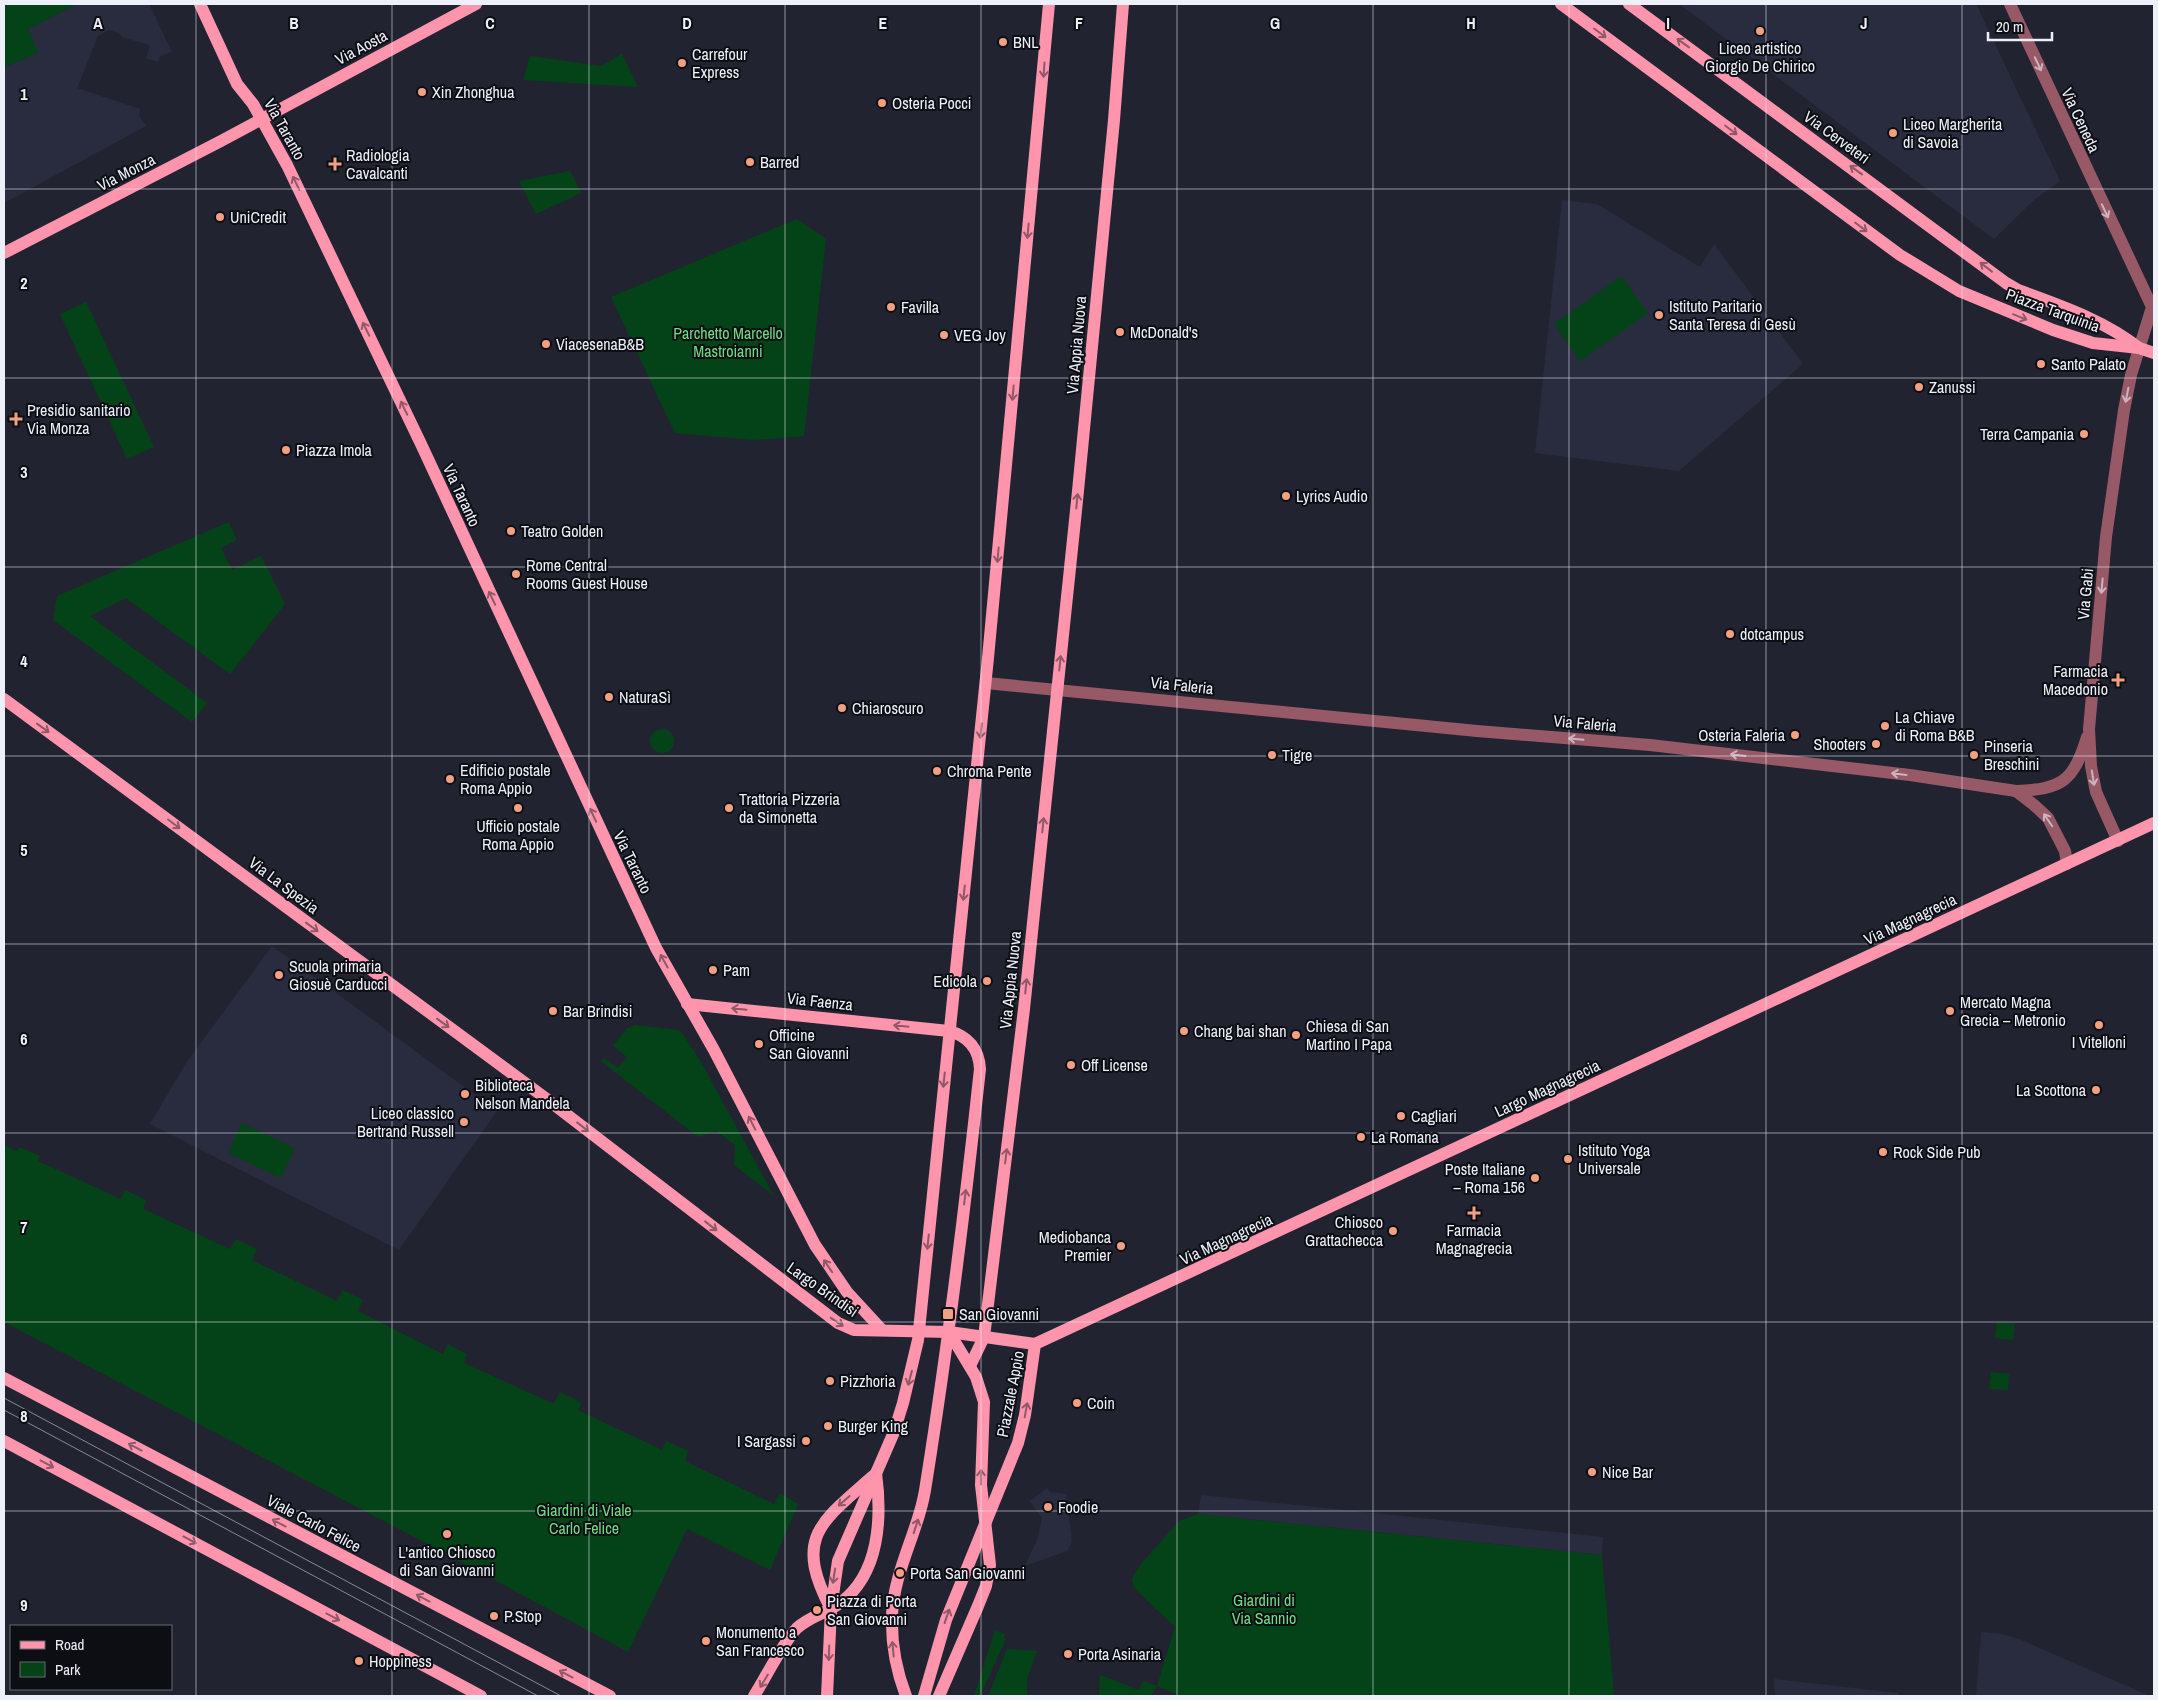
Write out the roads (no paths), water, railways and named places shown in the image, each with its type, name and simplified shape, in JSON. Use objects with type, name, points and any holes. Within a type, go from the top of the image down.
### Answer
[{"type":"main road","name":"Via Taranto","points":[[200,4],[238,84],[251,100],[287,165],[417,435],[656,948],[687,1004]]},
{"type":"main road","name":"Via Aosta","points":[[262,119],[476,4]]},
{"type":"main road","points":[[827,1696],[830,1609],[834,1576],[844,1545],[876,1473],[903,1403],[916,1354],[986,683],[1049,4]]},
{"type":"main road","name":"Via Appia Nuova","points":[[984,1337],[1024,1009],[1058,688],[1087,403],[1123,4]]},
{"type":"main road","name":"Piazza Tarquinia","points":[[1561,4],[1900,256],[1959,291],[2081,340],[2139,348]]},
{"type":"main road","name":"Via Cerveteri","points":[[1629,4],[2002,280],[2027,293]]},
{"type":"main road","name":"Via Monza","points":[[4,253],[262,119]]},
{"type":"main road","name":"Piazza Tarquinia","points":[[2027,293],[2103,324],[2122,334],[2139,348]]},
{"type":"main road","points":[[2139,348],[2154,353]]},
{"type":"main road","name":"Via La Spezia","points":[[4,699],[544,1097]]},
{"type":"main road","name":"Via Magnagrecia","points":[[1678,1044],[2154,823]]},
{"type":"main road","name":"Via Faenza","points":[[687,1004],[949,1031]]},
{"type":"main road","name":"Largo Brindisi","points":[[687,1004],[714,1050],[815,1245],[847,1292],[882,1330]]},
{"type":"main road","points":[[906,1696],[893,1654],[893,1600],[899,1572],[924,1496],[949,1332],[980,1066],[978,1055],[970,1041],[962,1035],[949,1031]]},
{"type":"main road","name":"Largo Magnagrecia","points":[[1429,1161],[1678,1044]]},
{"type":"main road","name":"Largo Brindisi","points":[[544,1097],[838,1323],[854,1330],[882,1330]]},
{"type":"main road","name":"Via Magnagrecia","points":[[1036,1344],[1429,1161]]},
{"type":"main road","name":"Piazzale Appio","points":[[882,1330],[949,1332],[1036,1344],[1023,1427],[985,1525],[954,1596],[924,1696]]},
{"type":"main road","name":"Piazzale Appio","points":[[949,1332],[970,1366],[980,1386],[984,1402],[981,1485],[985,1525]]},
{"type":"main road","points":[[970,1366],[984,1337]]},
{"type":"main road","name":"Viale Carlo Felice","points":[[4,1378],[610,1696]]},
{"type":"main road","points":[[4,1441],[481,1696]]},
{"type":"main road","points":[[754,1696],[796,1630],[811,1618],[843,1601],[855,1588],[865,1571],[875,1546],[880,1513],[876,1473]]},
{"type":"main road","points":[[830,1609],[818,1584],[814,1569],[814,1550],[817,1534],[823,1521],[832,1511],[876,1473]]},
{"type":"main road","points":[[939,1696],[954,1665],[988,1580],[990,1558],[985,1525]]},
{"type":"street","name":"Via Ceneda","points":[[2010,4],[2152,306],[2139,348]]},
{"type":"street","name":"Via Gabi","points":[[2118,841],[2096,792],[2089,730],[2106,537],[2124,410],[2139,348]]},
{"type":"street","points":[[986,683],[1058,688]]},
{"type":"street","name":"Via Faleria","points":[[1058,688],[1477,731],[1650,745],[1910,775],[2016,791],[2034,804],[2048,818],[2065,851],[2067,864]]},
{"type":"street","points":[[2016,791],[2048,788],[2064,780],[2077,763],[2089,730]]},
{"type":"tram line","points":[[4,1398],[561,1696]]},
{"type":"tram line","points":[[4,1410],[538,1696]]},
{"type":"place","name":"Liceo artistico Giorgio De Chirico","points":[[1760,31]]},
{"type":"place","name":"BNL","points":[[1003,42]]},
{"type":"place","name":"Carrefour Express","points":[[682,63]]},
{"type":"place","name":"Xin Zhonghua","points":[[422,92]]},
{"type":"place","name":"Osteria Pocci","points":[[882,103]]},
{"type":"place","name":"Liceo Margherita di Savoia","points":[[1893,133]]},
{"type":"place","name":"Barred","points":[[750,162]]},
{"type":"place","name":"Radiologia Cavalcanti","points":[[335,164]]},
{"type":"place","name":"UniCredit","points":[[220,217]]},
{"type":"place","name":"Favilla","points":[[891,307]]},
{"type":"place","name":"Istituto Paritario Santa Teresa di Gesù","points":[[1659,315]]},
{"type":"place","name":"McDonald's","points":[[1120,332]]},
{"type":"place","name":"VEG Joy","points":[[944,335]]},
{"type":"place","name":"ViacesenaB&B","points":[[546,344]]},
{"type":"place","name":"Santo Palato","points":[[2041,364]]},
{"type":"place","name":"Zanussi","points":[[1919,387]]},
{"type":"place","name":"Presidio sanitario Via Monza","points":[[16,419]]},
{"type":"place","name":"Terra Campania","points":[[2084,434]]},
{"type":"place","name":"Piazza Imola","points":[[286,450]]},
{"type":"place","name":"Lyrics Audio","points":[[1286,496]]},
{"type":"place","name":"Teatro Golden","points":[[511,531]]},
{"type":"place","name":"Rome Central Rooms Guest House","points":[[516,574]]},
{"type":"place","name":"dotcampus","points":[[1730,634]]},
{"type":"place","name":"Farmacia Macedonio","points":[[2118,680]]},
{"type":"place","name":"NaturaSì","points":[[609,697]]},
{"type":"place","name":"Chiaroscuro","points":[[842,708]]},
{"type":"place","name":"La Chiave di Roma B&B","points":[[1885,726]]},
{"type":"place","name":"Osteria Faleria","points":[[1795,735]]},
{"type":"place","name":"Shooters","points":[[1876,744]]},
{"type":"place","name":"Tigre","points":[[1272,755]]},
{"type":"place","name":"Pinseria Breschini","points":[[1974,755]]},
{"type":"place","name":"Chroma Pente","points":[[937,771]]},
{"type":"place","name":"Edificio postale Roma Appio","points":[[450,779]]},
{"type":"place","name":"Ufficio postale Roma Appio","points":[[518,808]]},
{"type":"place","name":"Trattoria Pizzeria da Simonetta","points":[[729,808]]},
{"type":"place","name":"Pam","points":[[713,970]]},
{"type":"place","name":"Scuola primaria Giosuè Carducci","points":[[279,975]]},
{"type":"place","name":"Edicola","points":[[987,981]]},
{"type":"place","name":"Bar Brindisi","points":[[553,1011]]},
{"type":"place","name":"Mercato Magna Grecia – Metronio","points":[[1950,1011]]},
{"type":"place","name":"I Vitelloni","points":[[2099,1025]]},
{"type":"place","name":"Chang bai shan","points":[[1184,1031]]},
{"type":"place","name":"Chiesa di San Martino I Papa","points":[[1296,1035]]},
{"type":"place","name":"Officine San Giovanni","points":[[759,1044]]},
{"type":"place","name":"Off License","points":[[1071,1065]]},
{"type":"place","name":"La Scottona","points":[[2096,1090]]},
{"type":"place","name":"Biblioteca Nelson Mandela","points":[[465,1094]]},
{"type":"place","name":"Cagliari","points":[[1401,1116]]},
{"type":"place","name":"Liceo classico Bertrand Russell","points":[[464,1122]]},
{"type":"place","name":"La Romana","points":[[1361,1137]]},
{"type":"place","name":"Rock Side Pub","points":[[1883,1152]]},
{"type":"place","name":"Istituto Yoga Universale","points":[[1568,1159]]},
{"type":"place","name":"Poste Italiane – Roma 156","points":[[1535,1178]]},
{"type":"place","name":"Farmacia Magnagrecia","points":[[1474,1213]]},
{"type":"place","name":"Chiosco Grattachecca","points":[[1393,1231]]},
{"type":"place","name":"Mediobanca Premier","points":[[1121,1246]]},
{"type":"place","name":"San Giovanni","points":[[948,1314]]},
{"type":"place","name":"Pizzhoria","points":[[830,1381]]},
{"type":"place","name":"Coin","points":[[1077,1403]]},
{"type":"place","name":"Burger King","points":[[828,1426]]},
{"type":"place","name":"I Sargassi","points":[[806,1441]]},
{"type":"place","name":"Nice Bar","points":[[1592,1472]]},
{"type":"place","name":"Foodie","points":[[1048,1507]]},
{"type":"place","name":"L'antico Chiosco di San Giovanni","points":[[447,1534]]},
{"type":"place","name":"Porta San Giovanni","points":[[900,1573]]},
{"type":"place","name":"Piazza di Porta San Giovanni","points":[[817,1610]]},
{"type":"place","name":"P.Stop","points":[[494,1616]]},
{"type":"place","name":"Monumento a San Francesco","points":[[706,1641]]},
{"type":"place","name":"Porta Asinaria","points":[[1068,1654]]},
{"type":"place","name":"Hoppiness","points":[[359,1661]]},
{"type":"park label","name":"Parchetto Marcello Mastroianni","points":[[728,342]]},
{"type":"park label","name":"Giardini di Viale Carlo Felice","points":[[584,1519]]},
{"type":"park label","name":"Giardini di Via Sannio","points":[[1264,1609]]}]
